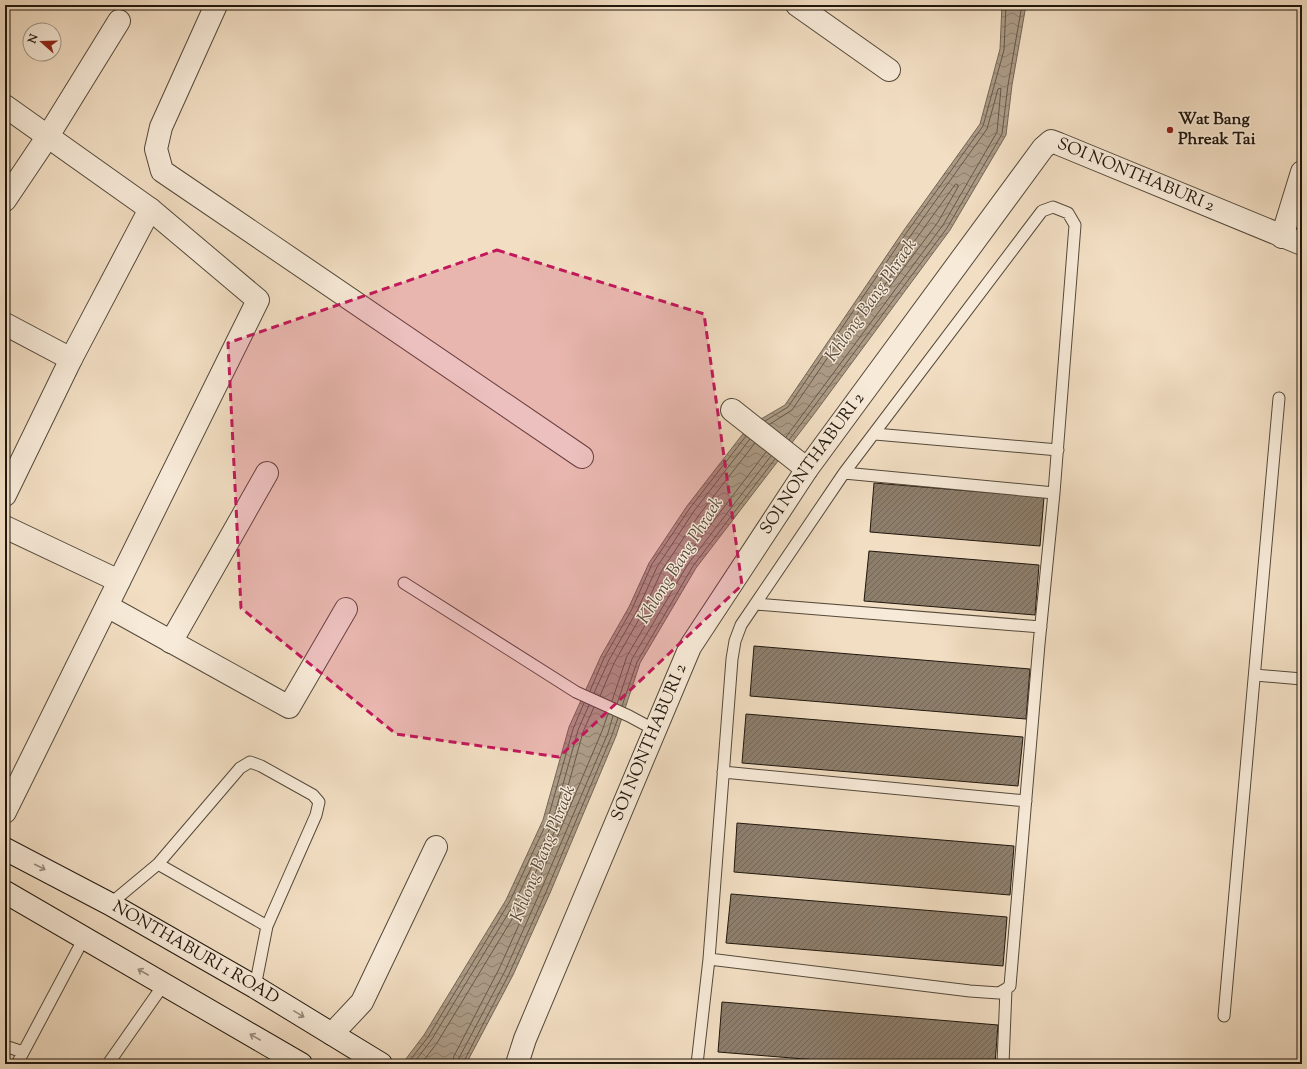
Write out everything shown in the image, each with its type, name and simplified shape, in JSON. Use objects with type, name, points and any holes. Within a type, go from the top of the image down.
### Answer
[{"type":"street","points":[[216,5],[161,127],[156,149],[162,171],[582,457]]},
{"type":"street","points":[[797,5],[889,70]]},
{"type":"street","points":[[5,200],[48,136],[119,21]]},
{"type":"street","points":[[5,106],[150,209],[258,300],[5,812]]},
{"type":"street","name":"SOI NONTHABURI 2","points":[[517,1064],[525,1039],[690,647],[801,464],[1043,148],[1051,141],[1302,244]]},
{"type":"street","points":[[1282,237],[1302,172]]},
{"type":"street","points":[[5,494],[71,359],[150,209]]},
{"type":"street","points":[[5,324],[71,359]]},
{"type":"street","points":[[738,415],[801,464]]},
{"type":"street","points":[[171,642],[267,473]]},
{"type":"street","points":[[5,527],[119,581]]},
{"type":"street","points":[[107,606],[289,707],[346,609]]},
{"type":"street","points":[[332,1034],[362,1002],[436,847]]},
{"type":"street","name":"NONTHABURI 1 ROAD","points":[[5,849],[110,904],[255,987],[379,1063]]},
{"type":"street","points":[[5,892],[298,1063]]},
{"type":"lane","points":[[698,1064],[709,959],[732,659],[735,641],[741,625],[844,474],[1042,211],[1053,207],[1068,213],[1075,225],[1058,450],[1040,627],[1010,986],[999,993],[970,991],[709,959]]},
{"type":"lane","points":[[1224,1016],[1279,398]]},
{"type":"lane","points":[[875,434],[1058,450]]},
{"type":"lane","points":[[844,474],[1054,493]]},
{"type":"lane","points":[[404,583],[576,692],[629,716],[655,730]]},
{"type":"lane","points":[[756,604],[1040,627]]},
{"type":"lane","points":[[1255,675],[1302,679]]},
{"type":"lane","points":[[110,904],[158,864],[240,768],[250,762],[261,766],[313,795],[319,802],[316,815],[267,926],[255,987]]},
{"type":"lane","points":[[723,772],[1026,800]]},
{"type":"lane","points":[[158,864],[267,926]]},
{"type":"lane","points":[[17,1064],[84,938]]},
{"type":"lane","points":[[108,1064],[164,984]]},
{"type":"lane","points":[[1003,1064],[1006,989]]},
{"type":"lane","points":[[5,1046],[23,1052]]},
{"type":"highlighted area","points":[[497,250],[704,314],[742,585],[559,757],[396,734],[241,608],[228,343]]},
{"type":"water","name":"Khlong Bang Phraek","points":[[1002,5],[1026,5],[1012,85],[1006,135],[950,230],[814,414],[696,568],[640,663],[616,736],[550,893],[513,975],[466,1064],[402,1064],[424,1035],[506,900],[543,820],[569,727],[601,656],[629,607],[649,563],[687,506],[749,426],[785,405],[904,230],[980,124],[1000,49]]},
{"type":"building","points":[[874,483],[1044,497],[1040,546],[870,532]]},
{"type":"building","points":[[869,551],[1039,565],[1035,615],[864,601]]},
{"type":"building","points":[[754,646],[1030,669],[1026,719],[750,696]]},
{"type":"building","points":[[746,714],[1023,737],[1018,786],[742,763]]},
{"type":"building","points":[[737,823],[1014,846],[1010,895],[734,872]]},
{"type":"building","points":[[731,894],[1007,917],[1003,966],[726,943]]},
{"type":"building","points":[[722,1002],[998,1025],[995,1064],[866,1064],[718,1052]]},
{"type":"place","name":"Wat Bang Phreak Tai","points":[[1170,130]]}]
